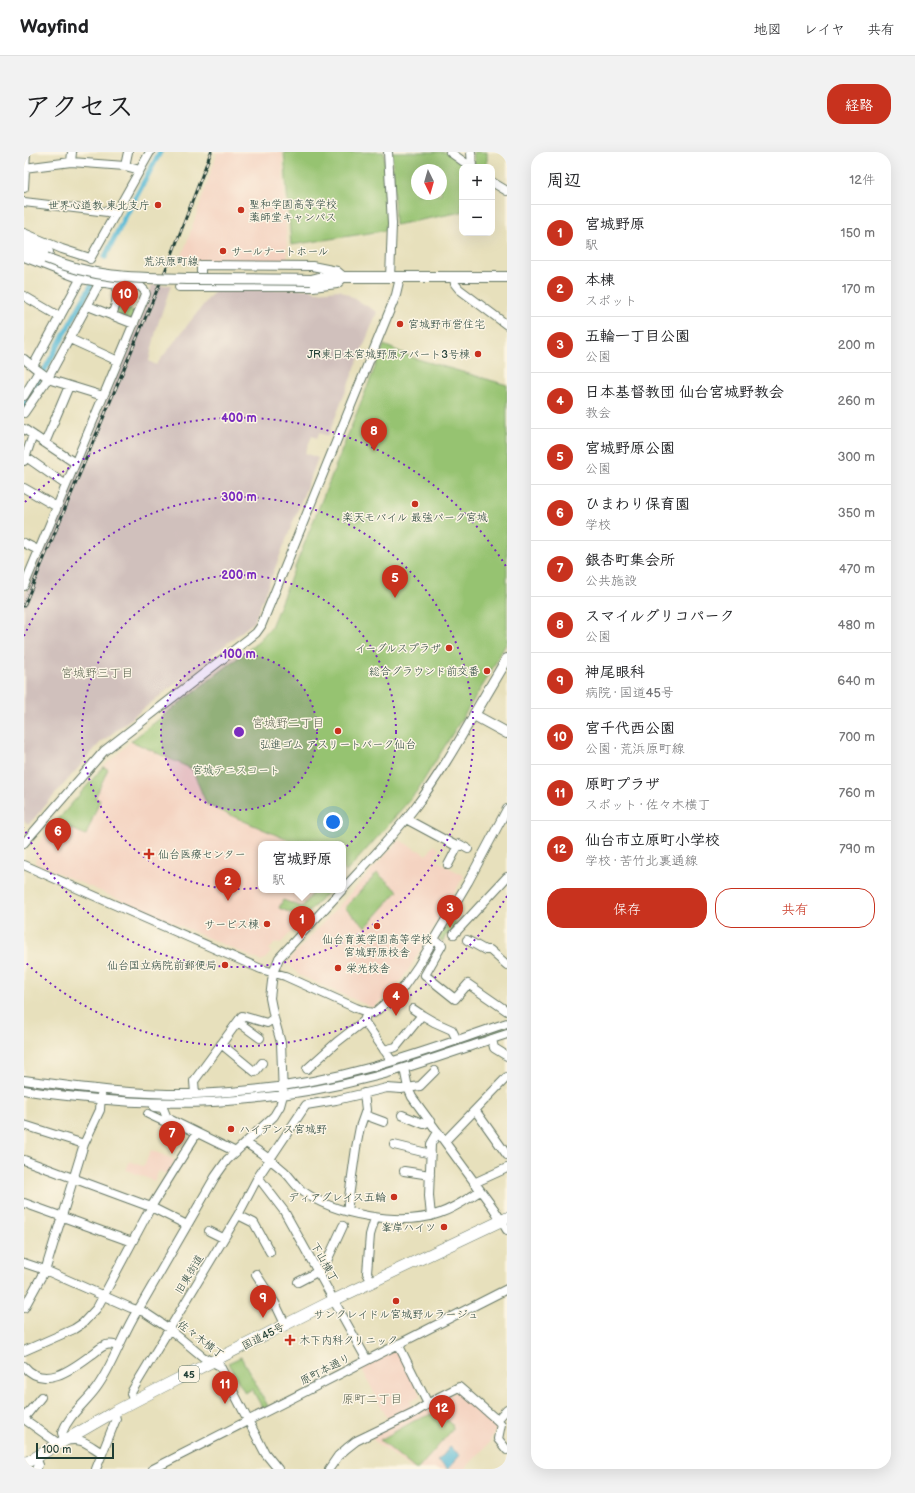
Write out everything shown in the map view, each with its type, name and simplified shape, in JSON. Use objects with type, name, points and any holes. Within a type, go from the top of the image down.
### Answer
[{"type":"highway","name":"国道45号","points":[[24,1464],[36,1463],[62,1442],[114,1412],[285,1324],[372,1282],[505,1223]]},
{"type":"main road","name":"荒浜原町線","points":[[24,241],[47,255]]},
{"type":"main road","name":"荒浜原町線","points":[[24,249],[90,266],[118,271],[311,277],[507,278]]},
{"type":"main road","points":[[504,669],[474,715],[507,732]]},
{"type":"street","points":[[24,188],[26,152]]},
{"type":"street","points":[[72,152],[72,162]]},
{"type":"street","points":[[125,166],[128,152]]},
{"type":"street","points":[[24,233],[62,249],[90,258],[150,152]]},
{"type":"street","points":[[24,843],[109,747],[256,633],[265,620],[396,295],[388,152]]},
{"type":"street","points":[[450,152],[468,164]]},
{"type":"street","points":[[471,152],[472,164]]},
{"type":"street","points":[[24,168],[72,162],[125,166],[140,170]]},
{"type":"street","points":[[495,184],[507,191]]},
{"type":"street","points":[[24,202],[116,213]]},
{"type":"street","points":[[24,257],[100,282],[140,286],[145,290],[145,298],[24,586]]},
{"type":"street","points":[[179,287],[201,287],[313,287],[337,284],[344,277],[337,271],[312,266],[200,265],[201,287]]},
{"type":"street","points":[[24,396],[60,317],[82,277]]},
{"type":"street","points":[[454,278],[456,286],[459,289],[507,325]]},
{"type":"street","points":[[24,413],[48,378],[100,282]]},
{"type":"street","points":[[112,315],[116,304],[118,285]]},
{"type":"street","points":[[24,296],[60,317]]},
{"type":"street","points":[[88,306],[134,324]]},
{"type":"street","points":[[70,339],[118,362]]},
{"type":"street","points":[[24,359],[48,378],[103,396]]},
{"type":"street","points":[[45,443],[69,386]]},
{"type":"street","points":[[24,429],[75,463]]},
{"type":"street","points":[[33,435],[25,459],[66,485]]},
{"type":"street","points":[[24,488],[57,507]]},
{"type":"street","points":[[24,543],[38,550]]},
{"type":"street","points":[[346,885],[406,819],[432,783],[474,715]]},
{"type":"street","points":[[24,865],[273,973],[285,976],[367,1012],[374,1013],[402,989],[418,966],[468,882],[507,809]]},
{"type":"street","points":[[406,819],[458,846],[459,844],[468,849]]},
{"type":"street","points":[[448,865],[458,846]]},
{"type":"street","points":[[454,934],[507,877]]},
{"type":"street","points":[[62,1442],[64,1427],[97,1387],[105,1374],[138,1310],[215,1177],[227,1160],[274,1116],[280,1106],[283,1095],[281,1044],[270,998],[273,973],[279,958],[338,893]]},
{"type":"street","points":[[434,940],[442,945],[425,975],[455,998],[468,984],[507,1012]]},
{"type":"street","points":[[467,940],[485,950],[490,950],[507,965]]},
{"type":"street","points":[[413,1009],[452,1030],[457,1040]]},
{"type":"street","points":[[307,1069],[337,1042],[364,1022],[367,1012]]},
{"type":"street","points":[[384,1050],[396,1047],[422,1015]]},
{"type":"street","points":[[195,1094],[194,1081],[242,1016],[267,1023],[274,1018]]},
{"type":"street","points":[[238,1022],[260,1038]]},
{"type":"street","points":[[364,1022],[392,1061]]},
{"type":"street","points":[[24,1080],[101,1090],[140,1093],[195,1094],[237,1091],[282,1085],[348,1073],[392,1061],[507,1023]]},
{"type":"street","points":[[170,1119],[169,1110],[172,1107],[193,1107],[210,1103],[283,1095],[354,1082],[404,1068],[507,1034]]},
{"type":"street","points":[[492,1039],[494,1048],[507,1056]]},
{"type":"street","points":[[221,1044],[255,1072],[262,1063]]},
{"type":"street","points":[[404,1068],[408,1088],[412,1097],[505,1223]]},
{"type":"street","points":[[408,1088],[420,1086],[435,1071]]},
{"type":"street","points":[[445,1141],[507,1077]]},
{"type":"street","name":"旧東街道","points":[[134,1401],[131,1394],[132,1391],[168,1328],[238,1215],[258,1177],[306,1106],[387,1088],[408,1088]]},
{"type":"street","points":[[24,1090],[101,1100],[210,1103]]},
{"type":"street","points":[[25,1306],[45,1270],[84,1144],[100,1110],[101,1090]]},
{"type":"street","points":[[24,1095],[42,1093]]},
{"type":"street","points":[[347,1211],[356,1148],[360,1127],[366,1110],[364,1093]]},
{"type":"street","points":[[136,1102],[147,1106],[163,1108],[167,1118],[236,1152]]},
{"type":"street","points":[[476,1110],[507,1155]]},
{"type":"street","points":[[148,1114],[163,1121],[170,1119]]},
{"type":"street","points":[[365,1115],[384,1122]]},
{"type":"street","points":[[402,1115],[424,1124],[430,1121]]},
{"type":"street","points":[[24,1125],[84,1144]]},
{"type":"street","points":[[431,1216],[431,1144],[438,1132]]},
{"type":"street","points":[[24,1351],[83,1323],[97,1308],[151,1207],[197,1133]]},
{"type":"street","points":[[246,1143],[270,1159],[301,1189],[326,1204],[375,1218],[410,1220],[431,1216],[454,1207],[480,1191]]},
{"type":"street","points":[[394,1145],[431,1154]]},
{"type":"street","points":[[24,1160],[151,1207],[187,1225]]},
{"type":"street","points":[[474,1182],[507,1168]]},
{"type":"street","points":[[404,1171],[430,1175]]},
{"type":"street","name":"下山横丁","points":[[258,1177],[284,1211],[367,1360]]},
{"type":"street","points":[[24,1203],[132,1242]]},
{"type":"street","points":[[238,1215],[254,1224],[270,1252]]},
{"type":"street","points":[[372,1282],[368,1273],[370,1235],[375,1218]]},
{"type":"street","points":[[298,1282],[318,1274],[342,1226]]},
{"type":"street","points":[[209,1231],[223,1238]]},
{"type":"street","name":"佐々木横丁","points":[[24,1263],[45,1270],[144,1312],[168,1328],[203,1357],[220,1366],[265,1453],[278,1469]]},
{"type":"street","points":[[256,1274],[275,1303],[285,1324]]},
{"type":"street","name":"原町本通り","points":[[153,1469],[507,1289]]},
{"type":"street","points":[[398,1344],[428,1404]]},
{"type":"street","points":[[24,1366],[35,1376],[50,1377],[71,1369],[104,1345],[119,1346]]},
{"type":"street","points":[[329,1469],[338,1456],[356,1441],[414,1413],[439,1396],[459,1387],[501,1424],[498,1439],[507,1450]]},
{"type":"street","points":[[41,1397],[24,1418],[62,1442]]},
{"type":"street","points":[[497,1420],[507,1409]]},
{"type":"street","points":[[96,1469],[116,1419],[114,1412]]},
{"type":"street","points":[[62,1442],[74,1438],[81,1440],[102,1453]]},
{"type":"shaded area","name":"聖和学園高等学校 薬師堂キャンパス","points":[[282,152],[288,264],[180,262],[217,154],[214,153]]},
{"type":"shaded area","points":[[152,285],[171,285],[157,327],[149,361],[156,365],[215,290],[312,289],[315,292],[340,290],[377,312],[328,436],[319,433],[317,438],[312,436],[305,453],[318,458],[254,622],[100,743],[29,824],[24,821],[24,596],[143,311]]},
{"type":"shaded area","name":"仙台医療センター","points":[[131,741],[193,769],[207,805],[290,841],[258,841],[258,893],[327,893],[281,943],[275,943],[269,950],[271,952],[261,961],[35,863],[39,842],[103,767]]},
{"type":"shaded area","name":"仙台育英学園高等学校 宮城野原校舎","points":[[399,840],[427,855],[434,845],[439,849],[434,859],[464,876],[409,969],[397,986],[373,1008],[299,975],[287,962]]},
{"type":"shaded area","points":[[151,1150],[175,1160],[168,1174],[159,1171],[154,1181],[126,1170],[130,1161],[142,1166],[145,1164]]},
{"type":"shaded area","points":[[397,1349],[421,1396],[410,1401],[413,1410],[389,1422],[361,1367]]},
{"type":"shaded area","points":[[457,1391],[498,1425],[489,1443],[465,1469],[412,1469],[372,1439],[372,1435]]},
{"type":"green space","points":[[284,152],[384,152],[389,230],[291,245]]},
{"type":"green space","points":[[392,152],[447,152],[463,164],[459,164],[459,213],[395,225]]},
{"type":"green space","points":[[473,152],[487,152],[487,164],[475,164]]},
{"type":"green space","points":[[118,305],[135,312],[132,320],[116,315]]},
{"type":"green space","name":"宮城テニスコート","points":[[384,345],[414,358],[507,385],[507,642],[486,680],[417,791],[346,872],[346,841],[290,841],[207,805],[192,769],[131,741],[257,643],[271,627]]},
{"type":"green space","points":[[103,767],[108,769],[95,798],[100,800],[86,835],[56,822]]},
{"type":"green space","points":[[377,873],[398,891],[366,927],[345,908]]},
{"type":"green space","points":[[313,893],[327,893],[303,918],[279,908],[283,900],[302,907]]},
{"type":"green space","points":[[452,920],[459,926],[445,936],[443,941],[441,941],[439,937]]},
{"type":"green space","points":[[507,1026],[507,1031],[430,1057],[429,1053]]},
{"type":"green space","points":[[241,1357],[268,1406],[263,1409],[252,1389],[245,1393],[228,1363]]},
{"type":"green space","points":[[437,1412],[452,1424],[453,1429],[418,1469],[415,1469],[380,1440],[414,1421]]},
{"type":"water","points":[[450,1447],[460,1455],[448,1469],[438,1461]]},
{"type":"waterway","points":[[105,257],[160,152]]},
{"type":"waterway","points":[[44,371],[92,284]]},
{"type":"waterway","points":[[24,406],[41,376]]},
{"type":"railway","points":[[24,606],[171,257],[211,152]]},
{"type":"place","name":"世界心道教 東北支庁","points":[[158,205]]},
{"type":"place","name":"聖和学園高等学校 薬師堂キャンパス","points":[[241,210]]},
{"type":"place","name":"サールナートホール","points":[[223,251]]},
{"type":"place","name":"宮千代西公園","points":[[125,314]]},
{"type":"place","name":"宮城野市営住宅","points":[[400,324]]},
{"type":"place","name":"JR東日本宮城野原アパート3号棟","points":[[478,354]]},
{"type":"place","name":"スマイルグリコパーク","points":[[374,451]]},
{"type":"place","name":"楽天モバイル 最強パーク宮城","points":[[415,504]]},
{"type":"place","name":"宮城野原公園","points":[[395,598]]},
{"type":"place","name":"イーグルスプラザ","points":[[449,648]]},
{"type":"place","name":"総合グラウンド前交番","points":[[487,671]]},
{"type":"place","name":"弘進ゴム アスリートパーク仙台","points":[[338,731]]},
{"type":"place","name":"ひまわり保育園","points":[[58,851]]},
{"type":"place","name":"仙台医療センター","points":[[149,854]]},
{"type":"place","name":"本棟","points":[[228,901]]},
{"type":"place","name":"サービス棟","points":[[267,924]]},
{"type":"place","name":"仙台育英学園高等学校 宮城野原校舎","points":[[377,926]]},
{"type":"place","name":"五輪一丁目公園","points":[[450,928]]},
{"type":"place","name":"宮城野原","points":[[302,939]]},
{"type":"place","name":"仙台国立病院前郵便局","points":[[225,965]]},
{"type":"place","name":"栄光校舎","points":[[338,968]]},
{"type":"place","name":"日本基督教団 仙台宮城野教会","points":[[396,1016]]},
{"type":"place","name":"ハイデンス宮城野","points":[[231,1129]]},
{"type":"place","name":"銀杏町集会所","points":[[172,1154]]},
{"type":"place","name":"ディアグレイス五輪","points":[[394,1197]]},
{"type":"place","name":"峯岸ハイツ","points":[[444,1227]]},
{"type":"place","name":"サンクレイドル宮城野ルラージュ","points":[[396,1301]]},
{"type":"place","name":"神尾眼科","points":[[263,1318]]},
{"type":"place","name":"木下内科クリニック","points":[[290,1340]]},
{"type":"place","name":"原町プラザ","points":[[225,1404]]},
{"type":"place","name":"仙台市立原町小学校","points":[[442,1428]]},
{"type":"district","name":"宮城野三丁目","points":[[97,673]]},
{"type":"district","name":"宮城野二丁目","points":[[288,723]]},
{"type":"district","name":"原町二丁目","points":[[372,1399]]}]
